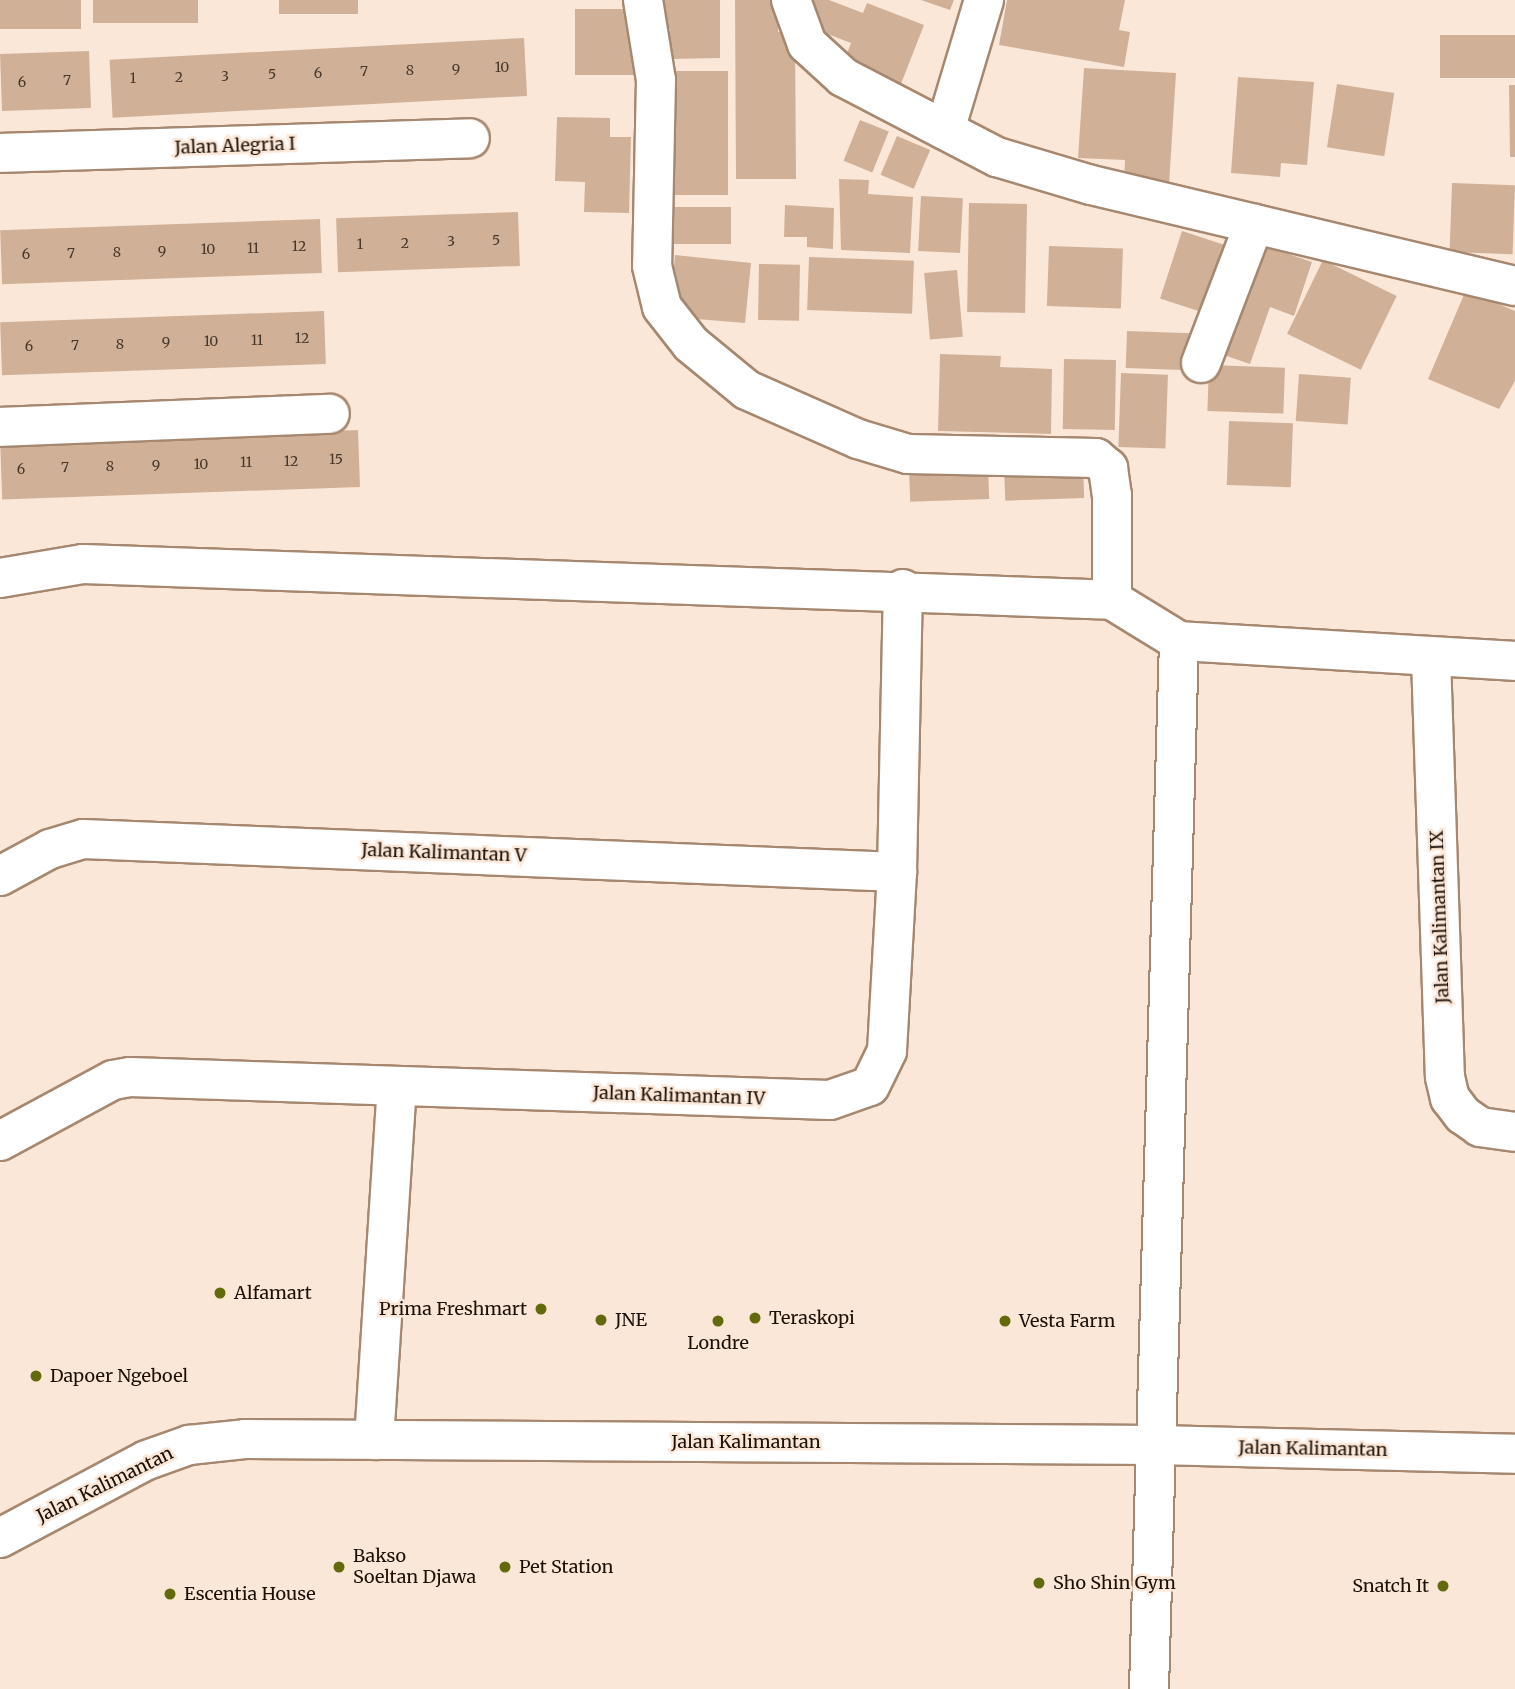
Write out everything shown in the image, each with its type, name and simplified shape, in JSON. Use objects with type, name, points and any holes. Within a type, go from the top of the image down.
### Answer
[{"type":"street","points":[[643,0],[656,79],[652,266],[662,307],[691,344],[747,390],[858,439],[908,454],[1096,458],[1108,468],[1112,495],[1112,600]]},
{"type":"street","points":[[791,0],[794,19],[818,58],[843,77],[998,157],[1254,224],[1515,286]]},
{"type":"street","points":[[945,130],[984,0]]},
{"type":"street","name":"Jalan Alegria I","points":[[0,153],[470,138]]},
{"type":"street","points":[[1201,363],[1254,224]]},
{"type":"street","points":[[0,427],[330,414]]},
{"type":"street","points":[[0,578],[83,564],[903,589],[1112,600],[1179,641],[1515,662]]},
{"type":"street","name":"Jalan Kalimantan IV","points":[[0,1141],[113,1080],[130,1077],[830,1100],[853,1095],[870,1086],[887,1051],[897,872],[903,589]]},
{"type":"street","points":[[1149,1689],[1179,641]]},
{"type":"street","name":"Jalan Kalimantan IX","points":[[1431,658],[1445,1077],[1450,1098],[1463,1115],[1480,1127],[1515,1132]]},
{"type":"street","name":"Jalan Kalimantan V","points":[[0,876],[50,849],[83,839],[897,872]]},
{"type":"street","points":[[374,1440],[397,1087]]},
{"type":"street","name":"Jalan Kalimantan","points":[[0,1538],[147,1460],[189,1444],[245,1439],[1157,1445],[1515,1454]]},
{"type":"building","points":[[0,0],[81,0],[81,29],[0,29]]},
{"type":"building","points":[[93,0],[198,0],[198,23],[93,23]]},
{"type":"building","points":[[279,0],[358,0],[358,14],[279,14]]},
{"type":"building","points":[[662,0],[720,0],[720,58],[670,59],[670,29],[662,29]]},
{"type":"building","points":[[735,0],[778,0],[778,32],[795,32],[796,179],[736,179]]},
{"type":"building","points":[[811,0],[829,0],[863,13],[867,3],[924,25],[899,89],[842,67],[851,43],[801,24]]},
{"type":"building","points":[[921,0],[954,0],[950,10]]},
{"type":"building","points":[[1007,0],[1125,0],[1119,30],[1130,32],[1124,67],[999,45]]},
{"type":"building","points":[[575,9],[637,9],[637,75],[575,75]]},
{"type":"building","points":[[1440,35],[1515,35],[1515,78],[1440,78]]},
{"type":"building","points":[[524,38],[527,96],[113,118],[110,60]]},
{"type":"building","points":[[89,51],[91,108],[2,111],[0,54]]},
{"type":"building","points":[[1084,68],[1176,73],[1169,185],[1124,182],[1125,160],[1078,158]]},
{"type":"building","points":[[669,71],[728,71],[728,195],[669,195]]},
{"type":"building","points":[[1238,77],[1314,82],[1307,165],[1281,163],[1280,177],[1231,173]]},
{"type":"building","points":[[1337,84],[1394,93],[1384,156],[1327,147]]},
{"type":"building","points":[[1509,85],[1515,85],[1515,157],[1510,157]]},
{"type":"building","points":[[557,117],[610,118],[610,137],[631,137],[629,213],[584,212],[585,182],[555,181]]},
{"type":"building","points":[[860,120],[889,132],[872,172],[844,161]]},
{"type":"building","points":[[897,136],[930,150],[914,189],[881,175]]},
{"type":"building","points":[[839,179],[869,180],[868,194],[913,197],[910,253],[841,250]]},
{"type":"building","points":[[1452,183],[1515,185],[1513,254],[1450,252]]},
{"type":"building","points":[[921,196],[963,198],[960,253],[918,251]]},
{"type":"building","points":[[969,203],[1027,204],[1025,313],[967,312]]},
{"type":"building","points":[[785,205],[834,208],[833,249],[807,247],[807,237],[784,237]]},
{"type":"building","points":[[670,207],[731,207],[731,244],[670,244]]},
{"type":"building","points":[[518,212],[520,266],[338,272],[336,218]]},
{"type":"building","points":[[320,219],[322,273],[2,284],[0,230]]},
{"type":"building","points":[[1182,231],[1229,246],[1207,314],[1160,299]]},
{"type":"building","points":[[1250,241],[1312,262],[1294,316],[1270,307],[1250,364],[1212,351]]},
{"type":"building","points":[[1049,246],[1123,249],[1121,309],[1047,306]]},
{"type":"building","points":[[675,255],[751,263],[745,323],[685,318],[687,304],[671,303]]},
{"type":"building","points":[[809,257],[914,261],[912,314],[807,310]]},
{"type":"building","points":[[1323,260],[1397,296],[1361,370],[1287,334]]},
{"type":"building","points":[[759,264],[800,265],[799,321],[758,320]]},
{"type":"building","points":[[957,270],[963,337],[930,340],[924,273]]},
{"type":"building","points":[[1466,290],[1515,311],[1515,381],[1499,409],[1428,379]]},
{"type":"building","points":[[324,311],[326,364],[2,375],[0,322]]},
{"type":"building","points":[[1127,331],[1198,333],[1197,370],[1126,368]]},
{"type":"building","points":[[940,354],[1001,356],[1000,367],[1052,369],[1051,434],[938,431]]},
{"type":"building","points":[[1064,359],[1116,360],[1115,430],[1063,429]]},
{"type":"building","points":[[1209,365],[1285,368],[1283,414],[1207,411]]},
{"type":"building","points":[[1121,373],[1168,375],[1165,449],[1118,447]]},
{"type":"building","points":[[1299,374],[1351,378],[1348,425],[1296,421]]},
{"type":"building","points":[[1229,421],[1293,423],[1291,487],[1227,485]]},
{"type":"building","points":[[358,430],[360,487],[2,499],[0,442]]},
{"type":"building","points":[[1083,464],[1084,498],[1005,501],[1004,467]]},
{"type":"building","points":[[988,466],[989,499],[910,502],[909,469]]},
{"type":"place","name":"Alfamart","points":[[220,1293]]},
{"type":"place","name":"Prima Freshmart","points":[[541,1309]]},
{"type":"place","name":"Teraskopi","points":[[755,1318]]},
{"type":"place","name":"JNE","points":[[601,1320]]},
{"type":"place","name":"Londre","points":[[718,1321]]},
{"type":"place","name":"Vesta Farm","points":[[1005,1321]]},
{"type":"place","name":"Dapoer Ngeboel","points":[[36,1376]]},
{"type":"place","name":"Bakso Soeltan Djawa","points":[[339,1567]]},
{"type":"place","name":"Pet Station","points":[[505,1567]]},
{"type":"place","name":"Sho Shin Gym","points":[[1039,1583]]},
{"type":"place","name":"Snatch It","points":[[1443,1586]]},
{"type":"place","name":"Escentia House","points":[[170,1594]]}]
